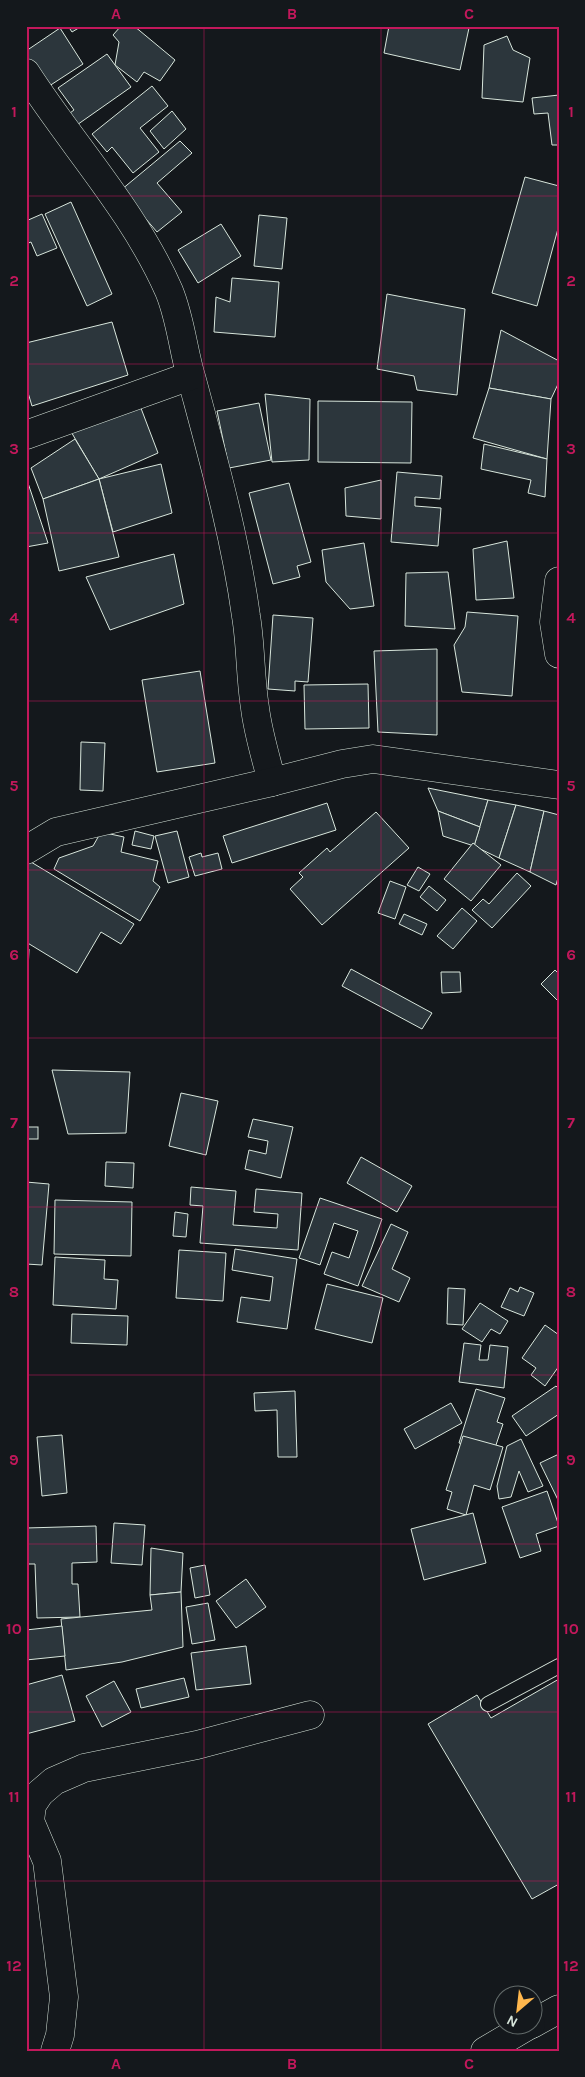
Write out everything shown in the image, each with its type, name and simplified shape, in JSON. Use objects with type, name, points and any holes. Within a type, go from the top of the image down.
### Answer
[{"type":"street","points":[[26,73],[52,113],[99,175],[143,243],[169,292],[182,331],[190,376],[227,510],[247,617],[255,709],[272,782]]},
{"type":"street","points":[[26,435],[190,376]]},
{"type":"street","points":[[559,581],[554,622],[559,654]]},
{"type":"street","points":[[26,850],[56,832],[342,764],[374,759],[559,785]]},
{"type":"street","points":[[55,2051],[60,2035],[64,1997],[47,1862],[30,1821],[32,1805],[40,1793],[54,1781],[84,1768],[198,1745],[310,1715]]},
{"type":"street","points":[[542,2018],[559,2009]]},
{"type":"street","points":[[485,2051],[515,2034]]},
{"type":"lane","points":[[488,1704],[559,1666]]},
{"type":"building","points":[[68,26],[82,26],[72,32]]},
{"type":"building","points":[[121,26],[134,26],[175,60],[160,81],[144,72],[137,82],[115,65],[119,42],[113,35]]},
{"type":"building","points":[[389,26],[469,28],[460,70],[384,53]]},
{"type":"building","points":[[60,28],[83,64],[43,90],[26,65],[26,51]]},
{"type":"building","points":[[507,36],[513,50],[530,58],[523,102],[482,98],[484,45]]},
{"type":"building","points":[[107,54],[131,87],[74,127],[66,116],[74,110],[58,88]]},
{"type":"building","points":[[152,86],[168,106],[140,128],[159,152],[133,173],[112,147],[107,152],[92,134]]},
{"type":"building","points":[[559,95],[559,145],[552,145],[548,113],[534,114],[532,98]]},
{"type":"building","points":[[172,111],[186,129],[164,149],[150,131]]},
{"type":"building","points":[[180,141],[192,153],[157,183],[182,212],[157,232],[121,190]]},
{"type":"building","points":[[525,177],[559,186],[559,225],[537,306],[492,293]]},
{"type":"building","points":[[71,202],[112,294],[87,306],[45,214]]},
{"type":"building","points":[[42,214],[57,248],[37,256],[31,242],[26,244],[26,221]]},
{"type":"building","points":[[259,215],[287,218],[282,269],[254,266]]},
{"type":"building","points":[[221,224],[241,256],[198,283],[178,250]]},
{"type":"building","points":[[232,278],[279,282],[275,337],[214,332],[216,297],[230,302]]},
{"type":"building","points":[[387,294],[465,309],[457,395],[417,390],[414,376],[377,369]]},
{"type":"building","points":[[112,322],[128,375],[32,406],[26,386],[26,343]]},
{"type":"building","points":[[501,330],[559,361],[559,382],[551,399],[489,388]]},
{"type":"building","points":[[489,388],[551,399],[547,459],[473,438]]},
{"type":"building","points":[[265,394],[310,399],[309,460],[272,462]]},
{"type":"building","points":[[318,401],[412,402],[411,463],[318,462]]},
{"type":"building","points":[[139,403],[158,453],[99,479],[70,430]]},
{"type":"building","points":[[259,403],[271,460],[229,468],[217,411]]},
{"type":"building","points":[[75,439],[99,479],[43,499],[31,468]]},
{"type":"building","points":[[484,444],[547,459],[545,497],[528,493],[531,480],[481,469]]},
{"type":"building","points":[[161,464],[172,513],[113,532],[99,479]]},
{"type":"building","points":[[397,472],[442,476],[440,499],[415,497],[415,506],[441,508],[438,546],[391,542]]},
{"type":"building","points":[[26,477],[48,543],[26,547]]},
{"type":"building","points":[[99,479],[119,557],[59,571],[43,499]]},
{"type":"building","points":[[381,480],[381,519],[346,516],[345,488]]},
{"type":"building","points":[[289,483],[311,562],[297,566],[300,577],[273,584],[249,493]]},
{"type":"building","points":[[507,541],[514,598],[476,600],[473,549]]},
{"type":"building","points":[[364,543],[374,606],[350,609],[326,582],[322,550]]},
{"type":"building","points":[[174,554],[184,604],[110,630],[86,577]]},
{"type":"building","points":[[448,572],[455,629],[405,626],[406,573]]},
{"type":"building","points":[[467,612],[518,616],[512,696],[462,692],[454,645],[465,627]]},
{"type":"building","points":[[273,615],[313,618],[308,682],[295,681],[295,691],[268,689]]},
{"type":"building","points":[[437,649],[437,735],[378,732],[374,651]]},
{"type":"building","points":[[200,671],[215,763],[157,772],[142,680]]},
{"type":"building","points":[[368,684],[369,728],[305,729],[304,685]]},
{"type":"building","points":[[81,742],[105,743],[103,791],[80,790]]},
{"type":"building","points":[[428,788],[488,800],[480,827],[438,811]]},
{"type":"building","points":[[488,800],[516,805],[499,858],[474,846]]},
{"type":"building","points":[[327,803],[336,830],[232,863],[223,836]]},
{"type":"building","points":[[516,805],[544,811],[530,872],[499,858]]},
{"type":"building","points":[[438,811],[480,827],[474,846],[443,836]]},
{"type":"building","points":[[544,811],[559,815],[559,874],[556,885],[530,872]]},
{"type":"building","points":[[376,812],[409,848],[322,925],[290,889],[303,877],[299,873],[327,848],[330,852]]},
{"type":"building","points":[[135,831],[154,836],[151,849],[132,845]]},
{"type":"building","points":[[177,831],[189,877],[168,883],[155,836]]},
{"type":"building","points":[[101,832],[124,837],[121,852],[158,861],[153,881],[160,887],[140,921],[54,869],[59,858],[93,846]]},
{"type":"building","points":[[473,843],[501,865],[471,901],[444,879]]},
{"type":"building","points":[[201,853],[202,857],[218,853],[222,869],[195,876],[189,857]]},
{"type":"building","points":[[26,859],[134,924],[121,944],[101,932],[77,973],[26,942]]},
{"type":"building","points":[[418,867],[430,874],[419,891],[407,885]]},
{"type":"building","points":[[517,873],[531,886],[492,928],[472,910],[483,899],[489,904]]},
{"type":"building","points":[[390,881],[406,887],[395,919],[378,913]]},
{"type":"building","points":[[429,886],[446,900],[437,911],[420,897]]},
{"type":"building","points":[[462,908],[477,921],[453,949],[437,936]]},
{"type":"building","points":[[404,914],[427,924],[422,935],[399,924]]},
{"type":"building","points":[[26,949],[29,949],[28,971],[26,971]]},
{"type":"building","points":[[351,969],[432,1013],[422,1029],[342,986]]},
{"type":"building","points":[[555,970],[559,974],[559,1002],[541,984]]},
{"type":"building","points":[[441,972],[460,972],[461,992],[442,993]]},
{"type":"building","points":[[52,1070],[130,1072],[126,1133],[68,1134]]},
{"type":"building","points":[[181,1093],[218,1101],[206,1155],[169,1146]]},
{"type":"building","points":[[253,1119],[293,1127],[281,1178],[245,1169],[249,1150],[266,1154],[268,1141],[248,1137]]},
{"type":"building","points":[[26,1127],[38,1127],[38,1139],[26,1139]]},
{"type":"building","points":[[361,1157],[412,1186],[397,1212],[347,1183]]},
{"type":"building","points":[[106,1162],[134,1163],[133,1188],[105,1186]]},
{"type":"building","points":[[26,1182],[49,1184],[42,1265],[26,1264]]},
{"type":"building","points":[[191,1187],[236,1191],[233,1225],[277,1228],[278,1214],[254,1212],[256,1189],[302,1193],[298,1250],[200,1243],[203,1206],[190,1205]]},
{"type":"building","points":[[320,1198],[382,1219],[358,1286],[324,1274],[332,1252],[349,1258],[358,1231],[334,1223],[320,1265],[299,1258]]},
{"type":"building","points":[[55,1200],[132,1202],[131,1256],[54,1254]]},
{"type":"building","points":[[175,1212],[188,1214],[186,1237],[173,1236]]},
{"type":"building","points":[[391,1224],[408,1232],[392,1269],[410,1278],[399,1302],[362,1286]]},
{"type":"building","points":[[235,1249],[297,1259],[287,1329],[237,1322],[241,1297],[270,1301],[273,1277],[232,1270]]},
{"type":"building","points":[[179,1250],[226,1253],[223,1301],[176,1298]]},
{"type":"building","points":[[55,1257],[105,1260],[104,1279],[118,1280],[116,1309],[53,1305]]},
{"type":"building","points":[[327,1284],[383,1298],[372,1343],[315,1329]]},
{"type":"building","points":[[520,1287],[534,1293],[524,1316],[501,1307],[510,1288],[518,1292]]},
{"type":"building","points":[[448,1288],[465,1289],[463,1325],[447,1324]]},
{"type":"building","points":[[480,1303],[508,1321],[500,1334],[491,1329],[482,1342],[462,1329]]},
{"type":"building","points":[[72,1314],[128,1316],[127,1345],[71,1343]]},
{"type":"building","points":[[545,1325],[559,1335],[559,1366],[545,1386],[531,1375],[536,1368],[522,1358]]},
{"type":"building","points":[[464,1343],[481,1345],[479,1360],[488,1360],[490,1345],[508,1347],[504,1388],[459,1382]]},
{"type":"building","points":[[556,1386],[559,1389],[559,1414],[526,1436],[512,1416]]},
{"type":"building","points":[[476,1389],[505,1398],[497,1422],[503,1424],[493,1454],[459,1443]]},
{"type":"building","points":[[295,1391],[297,1457],[278,1457],[277,1410],[255,1411],[254,1393]]},
{"type":"building","points":[[451,1403],[462,1423],[415,1449],[404,1429]]},
{"type":"building","points":[[62,1435],[67,1493],[42,1496],[37,1437]]},
{"type":"building","points":[[463,1436],[503,1447],[490,1490],[474,1485],[466,1515],[447,1509],[452,1492],[446,1490]]},
{"type":"building","points":[[521,1439],[543,1486],[528,1492],[519,1471],[511,1497],[499,1499],[497,1486],[507,1446]]},
{"type":"building","points":[[559,1454],[559,1502],[540,1463]]},
{"type":"building","points":[[547,1491],[559,1526],[536,1534],[541,1551],[520,1558],[502,1507]]},
{"type":"building","points":[[473,1513],[486,1563],[424,1580],[411,1529]]},
{"type":"building","points":[[114,1523],[145,1525],[142,1565],[111,1563]]},
{"type":"building","points":[[96,1526],[97,1562],[72,1563],[72,1584],[78,1584],[80,1617],[37,1618],[35,1564],[26,1564],[26,1528]]},
{"type":"building","points":[[151,1548],[183,1553],[181,1592],[150,1595]]},
{"type":"building","points":[[205,1565],[210,1595],[195,1598],[190,1568]]},
{"type":"building","points":[[246,1579],[266,1607],[236,1628],[216,1601]]},
{"type":"building","points":[[181,1592],[183,1647],[122,1662],[66,1670],[61,1619],[152,1610],[150,1595]]},
{"type":"building","points":[[208,1603],[215,1640],[192,1644],[186,1607]]},
{"type":"building","points":[[62,1626],[65,1656],[26,1660],[26,1630]]},
{"type":"building","points":[[246,1646],[251,1684],[196,1690],[191,1653]]},
{"type":"building","points":[[62,1675],[75,1721],[26,1734],[26,1685]]},
{"type":"building","points":[[184,1678],[189,1697],[141,1708],[136,1689]]},
{"type":"building","points":[[559,1679],[559,1884],[532,1899],[428,1724],[477,1695],[491,1718]]},
{"type":"building","points":[[114,1681],[131,1712],[102,1727],[86,1696]]}]
